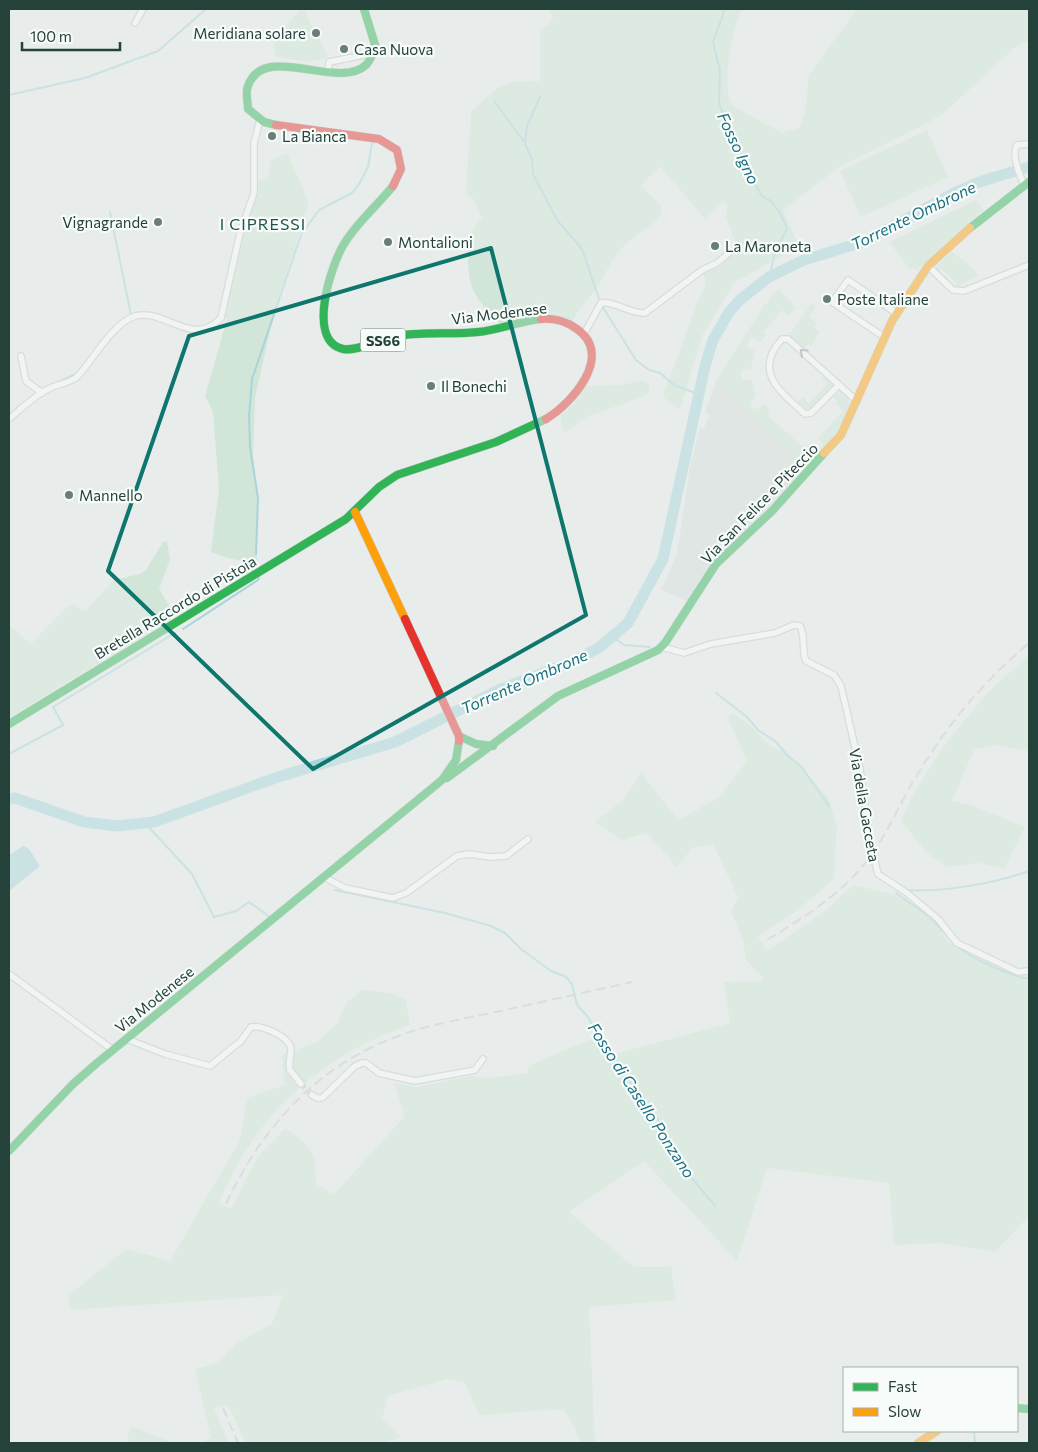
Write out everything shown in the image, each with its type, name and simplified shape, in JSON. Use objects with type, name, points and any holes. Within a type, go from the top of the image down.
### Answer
[{"type":"street","points":[[135,23],[143,9]]},
{"type":"street","points":[[9,419],[42,393],[77,377],[119,327],[131,318],[142,316],[154,317],[193,330],[207,328],[221,318],[240,233],[254,193],[254,146],[260,120],[248,108],[246,93],[252,78],[259,71],[276,66],[355,72],[367,65],[374,55],[375,40],[364,9]]},
{"type":"street","points":[[328,71],[329,62],[364,55]]},
{"type":"street","name":"Via Modenese","points":[[260,120],[283,127],[377,137],[393,145],[399,156],[401,169],[394,184],[351,233],[340,250],[330,273],[323,323],[325,335],[330,344],[340,350],[349,350],[401,335],[476,332],[542,318],[572,324],[584,334]]},
{"type":"street","points":[[1026,183],[1015,150],[1017,145],[1029,144]]},
{"type":"street","name":"Via San Felice e Piteccio","points":[[662,647],[716,564],[773,510],[835,443],[846,427],[896,313],[928,266],[981,218],[1026,183]]},
{"type":"street","points":[[445,778],[458,758],[457,732],[355,512],[380,487],[397,475],[523,431],[561,409],[577,393],[588,371],[591,357],[584,334],[601,303],[609,302],[635,313],[646,313],[702,270],[717,263],[729,253]]},
{"type":"street","points":[[928,266],[953,290],[964,291],[1029,265]]},
{"type":"street","points":[[884,337],[832,302],[848,280],[896,313]]},
{"type":"street","points":[[839,385],[811,413],[805,414],[774,383],[769,365],[772,352],[782,339],[788,339],[857,401]]},
{"type":"street","points":[[21,356],[26,381],[42,393]]},
{"type":"street","name":"Bretella Raccordo di Pistoia","points":[[9,724],[355,512]]},
{"type":"street","name":"Via della Gacceta","points":[[662,647],[684,653],[711,644],[775,633],[794,625],[800,626],[803,632],[806,661],[834,675],[842,692],[846,716],[860,768],[869,836],[880,877],[907,893],[938,919],[958,943],[1018,972],[1029,971]]},
{"type":"street","points":[[445,778],[457,772],[493,746],[558,696],[662,647]]},
{"type":"street","points":[[457,732],[476,744],[493,746]]},
{"type":"street","name":"Via Modenese","points":[[9,1151],[73,1084],[445,778]]},
{"type":"street","points":[[324,877],[345,888],[393,898],[406,893],[457,856],[469,854],[491,857],[506,856],[528,839]]},
{"type":"street","points":[[9,974],[113,1050]]},
{"type":"street","points":[[127,1039],[165,1054],[210,1066],[241,1041],[251,1027],[256,1026],[288,1042],[290,1048],[290,1070],[302,1084]]},
{"type":"street","points":[[312,1095],[322,1098],[355,1066],[362,1063],[366,1063],[379,1074],[415,1081],[475,1070],[483,1059]]},
{"type":"street","points":[[918,1443],[935,1432]]},
{"type":"highlighted area","points":[[491,248],[586,615],[313,769],[108,571],[189,336]]},
{"type":"shaded area","points":[[717,379],[806,469],[751,526],[718,553],[687,601],[661,590],[677,555],[690,466],[700,428],[704,429],[709,415],[705,412]]},
{"type":"green space","points":[[301,9],[305,9],[328,58],[307,62],[276,57],[273,40]]},
{"type":"green space","points":[[548,9],[742,9],[729,57],[729,96],[732,105],[782,133],[799,128],[805,112],[809,75],[857,9],[1029,9],[1029,40],[1014,48],[945,112],[924,125],[839,167],[783,210],[799,246],[734,283],[702,336],[680,409],[674,407],[663,396],[706,284],[702,270],[729,253],[736,244],[726,217],[727,206],[723,201],[705,219],[660,166],[641,186],[661,206],[662,212],[650,226],[618,252],[599,285],[581,308],[572,324],[560,320],[503,327],[481,303],[472,288],[468,270],[469,245],[473,231],[482,218],[473,198],[466,193],[471,111],[499,87],[513,82],[540,81],[540,30],[548,25],[553,18]]},
{"type":"green space","points":[[927,130],[948,177],[861,217],[840,171]]},
{"type":"green space","points":[[287,153],[308,200],[308,206],[273,317],[255,398],[253,457],[258,498],[256,550],[259,572],[253,575],[243,561],[211,552],[219,489],[213,412],[205,396],[227,319],[221,318],[256,179],[268,180],[270,161]]},
{"type":"green space","points":[[976,200],[984,210],[917,270],[909,268],[889,242]]},
{"type":"green space","points":[[952,252],[968,264],[979,276],[961,284],[961,289],[956,289],[957,283],[942,269],[939,271],[935,268]]},
{"type":"green space","points":[[779,289],[796,307],[789,316],[782,310],[763,333],[766,336],[760,342],[751,337],[746,346],[755,351],[751,368],[741,370],[742,380],[752,379],[756,396],[750,403],[754,410],[764,404],[770,410],[767,415],[813,456],[823,444],[818,438],[843,411],[835,403],[837,401],[833,396],[841,392],[848,399],[850,405],[836,434],[806,469],[717,379],[763,307]]},
{"type":"green space","points":[[812,303],[816,306],[809,316],[817,323],[814,327],[820,332],[811,346],[808,344],[804,349],[789,335]]},
{"type":"green space","points":[[824,375],[832,383],[832,388],[810,411],[797,403],[803,397],[809,403],[827,384],[822,379]]},
{"type":"green space","points":[[642,380],[650,386],[645,396],[586,417],[564,433],[560,415],[573,404],[586,386],[622,385]]},
{"type":"green space","points":[[167,541],[170,560],[159,588],[175,617],[9,718],[9,625],[31,644],[69,605],[74,604],[82,611],[86,610],[114,580],[140,574],[146,570],[163,542]]},
{"type":"green space","points":[[1029,656],[1029,749],[1019,750],[995,745],[974,750],[952,801],[971,805],[1025,827],[1004,869],[979,863],[947,867],[927,853],[901,821],[918,786],[951,737],[989,692]]},
{"type":"green space","points":[[732,713],[752,727],[770,746],[790,755],[829,799],[837,826],[834,879],[797,911],[758,936],[767,951],[829,908],[853,885],[897,895],[936,921],[947,940],[967,953],[1000,966],[1029,982],[1029,1216],[995,1252],[941,1243],[894,1245],[889,1183],[767,1168],[737,1261],[644,1161],[569,1212],[634,1267],[671,1267],[676,1300],[589,1307],[595,1443],[580,1443],[576,1430],[564,1409],[479,1415],[465,1383],[447,1379],[388,1396],[382,1419],[401,1437],[383,1443],[246,1443],[228,1405],[214,1409],[229,1443],[202,1443],[211,1437],[195,1369],[218,1363],[237,1343],[272,1324],[283,1295],[71,1310],[68,1296],[126,1249],[170,1261],[240,1140],[247,1098],[285,1085],[282,1055],[317,1042],[337,1024],[346,1003],[362,990],[391,993],[406,1000],[410,1025],[378,1037],[348,1053],[320,1071],[294,1093],[271,1117],[251,1143],[233,1172],[219,1203],[231,1209],[257,1158],[285,1128],[302,1140],[311,1150],[315,1163],[316,1184],[334,1194],[405,1116],[394,1083],[417,1087],[471,1076],[489,1078],[528,1073],[528,1066],[599,1036],[611,1055],[730,1023],[724,982],[762,981],[763,978],[746,960],[743,940],[731,912],[738,897],[713,844],[692,848],[677,867],[647,833],[622,840],[595,822],[623,800],[641,773],[678,820],[718,798],[747,761],[728,718]]},
{"type":"green space","points":[[131,1426],[174,1443],[126,1443]]},
{"type":"water","points":[[23,846],[29,849],[40,866],[9,891],[9,855]]},
{"type":"waterway","points":[[9,95],[85,78],[158,51],[206,9]]},
{"type":"waterway","name":"Fosso Igno","points":[[725,9],[713,42],[720,71],[719,104],[750,176],[762,196],[771,201],[780,213],[787,228],[775,254],[769,277]]},
{"type":"waterway","points":[[540,97],[527,126],[525,143],[532,160],[533,174],[557,220],[582,249],[600,302]]},
{"type":"waterway","points":[[494,101],[525,143]]},
{"type":"waterway","points":[[256,554],[258,498],[250,447],[249,416],[252,379],[301,235],[319,210],[352,193],[359,184],[368,167],[372,143]]},
{"type":"waterway","name":"Torrente Ombrone","points":[[9,799],[15,798],[84,822],[117,826],[154,822],[278,777],[395,742],[501,689],[574,661],[600,647],[628,623],[663,559],[705,366],[713,340],[729,312],[741,299],[769,277],[804,260],[863,242],[954,193],[979,182],[1029,167]]},
{"type":"waterway","points":[[110,212],[131,315],[129,316]]},
{"type":"waterway","points":[[602,306],[636,360],[649,370],[660,373],[674,385],[698,394]]},
{"type":"waterway","points":[[61,381],[77,373]]},
{"type":"waterway","points":[[9,415],[20,406]]},
{"type":"waterway","points":[[183,629],[258,580],[259,577]]},
{"type":"waterway","points":[[9,754],[63,725],[53,707],[175,633]]},
{"type":"waterway","points":[[613,637],[624,645],[650,647]]},
{"type":"waterway","points":[[716,693],[747,717],[758,730],[775,741],[788,756],[801,766],[829,806]]},
{"type":"waterway","name":"Fosso di Casello Ponzano","points":[[145,823],[192,874],[214,917],[236,911],[249,902],[270,917]]},
{"type":"waterway","points":[[906,890],[937,890],[969,886],[1000,880],[1029,871]]},
{"type":"waterway","name":"Fosso di Casello Ponzano","points":[[335,890],[445,913],[491,926],[505,933],[521,949],[551,971],[566,977],[572,984],[577,1005],[588,1017],[600,1039],[605,1043],[611,1058],[651,1107],[672,1146],[683,1159],[690,1176],[715,1206]]},
{"type":"waterway","points":[[896,893],[931,918],[953,942]]},
{"type":"waterway","points":[[956,945],[971,956],[991,966],[1029,979]]},
{"type":"waterway","points":[[974,1432],[975,1443]]},
{"type":"tunnel","points":[[301,1084],[312,1095]]},
{"type":"railway","points":[[767,940],[820,905],[856,874],[880,842],[926,760],[952,723],[995,674],[1029,643]]},
{"type":"railway","points":[[226,1204],[256,1151],[293,1104],[339,1066],[365,1051],[406,1033],[431,1026],[632,982]]},
{"type":"railway","points":[[223,1408],[238,1443]]},
{"type":"traffic: fast","points":[[276,125],[264,122],[248,109],[247,88],[256,73],[269,67],[285,66],[338,73],[353,72],[366,65],[376,48],[364,9]]},
{"type":"traffic: fast","points":[[970,228],[1029,182]]},
{"type":"traffic: fast","points":[[393,186],[349,236],[333,268],[328,284],[324,318],[326,332],[332,343],[343,349],[355,349],[398,336],[478,332],[541,319]]},
{"type":"traffic: fast","points":[[9,724],[346,519],[379,487],[397,475],[496,442],[546,419]]},
{"type":"traffic: fast","points":[[447,778],[558,696],[658,650],[665,643],[716,564],[773,510],[824,453]]},
{"type":"traffic: fast","points":[[459,736],[476,744],[493,746]]},
{"type":"traffic: fast","points":[[9,1151],[73,1084],[97,1063],[442,780],[456,760],[459,741]]},
{"type":"traffic: fast","points":[[1018,1408],[1029,1409]]},
{"type":"traffic: slow","points":[[824,453],[841,435],[892,321],[928,266],[970,228]]},
{"type":"traffic: slow","points":[[355,512],[405,619]]},
{"type":"traffic: slow","points":[[918,1443],[935,1432]]},
{"type":"traffic: jam","points":[[276,125],[379,139],[397,150],[401,169],[393,186]]},
{"type":"traffic: jam","points":[[541,319],[551,319],[573,326],[588,340],[592,352],[590,365],[577,391],[556,412],[546,419]]},
{"type":"traffic: jam","points":[[405,619],[459,736],[459,741]]},
{"type":"place","name":"Meridiana solare","points":[[316,33]]},
{"type":"place","name":"Casa Nuova","points":[[344,49]]},
{"type":"place","name":"La Bianca","points":[[272,136]]},
{"type":"place","name":"Vignagrande","points":[[158,222]]},
{"type":"place","name":"Montalioni","points":[[388,242]]},
{"type":"place","name":"La Maroneta","points":[[715,246]]},
{"type":"place","name":"Poste Italiane","points":[[827,299]]},
{"type":"place","name":"Il Bonechi","points":[[431,386]]},
{"type":"place","name":"Mannello","points":[[69,495]]},
{"type":"district","name":"I CIPRESSI","points":[[263,223]]}]
